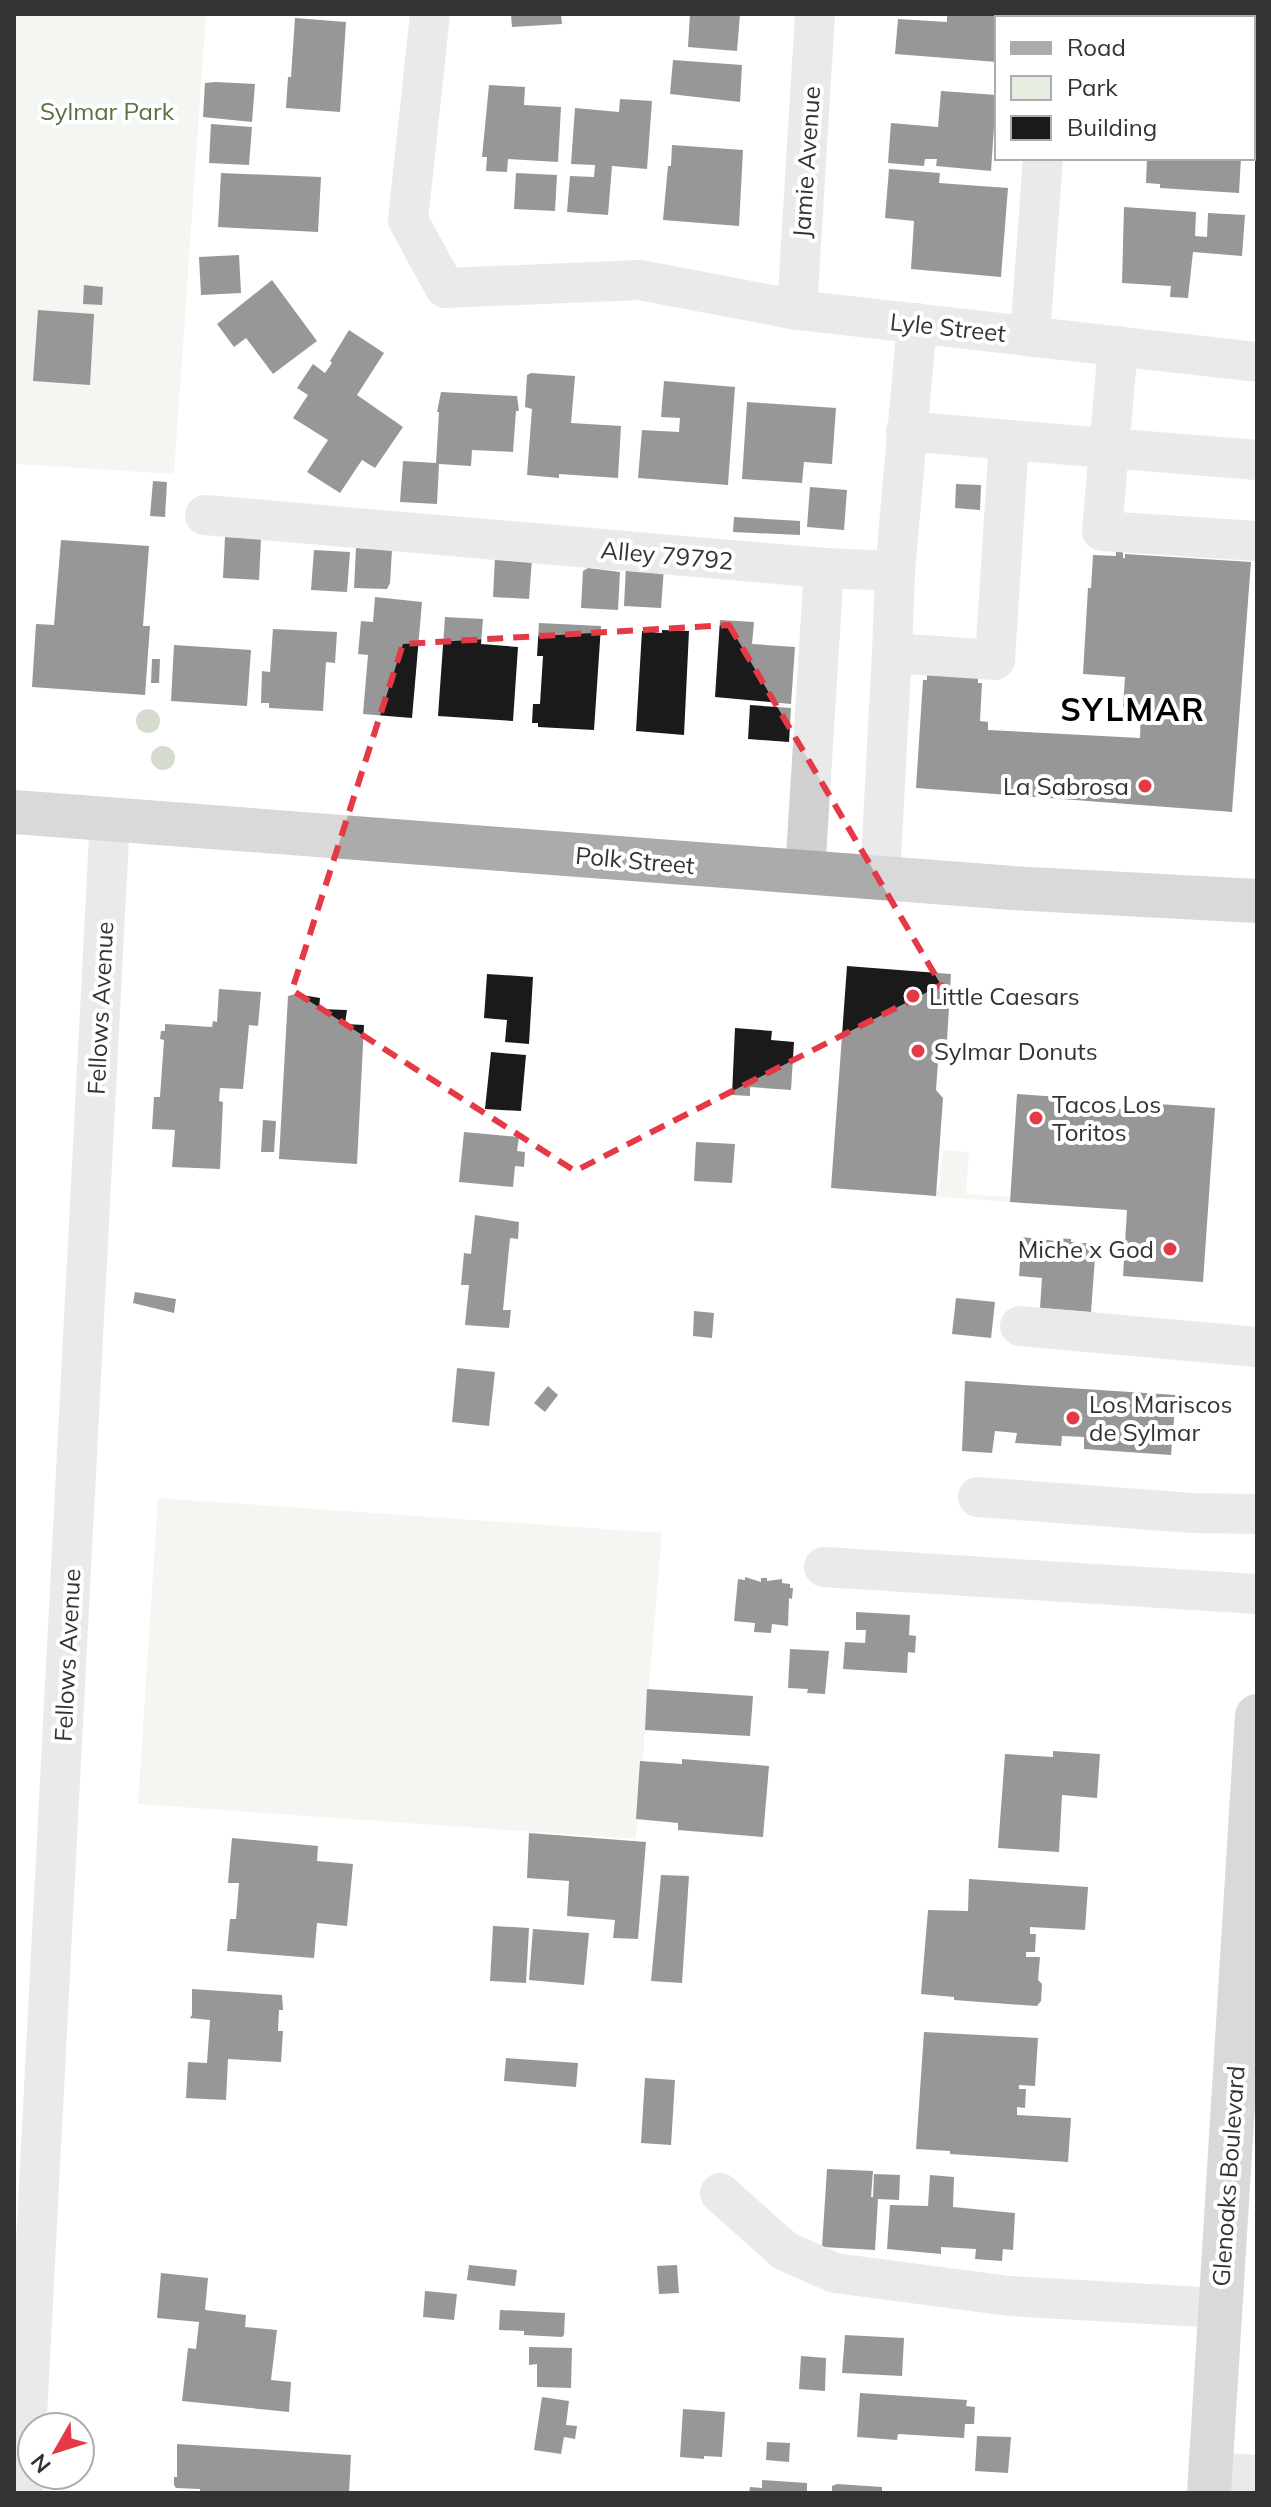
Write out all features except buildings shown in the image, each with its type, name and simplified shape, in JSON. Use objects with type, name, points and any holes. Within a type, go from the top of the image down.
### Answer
[{"type":"main road","name":"Polk Street","points":[[14,812],[1013,888],[1257,901]]},
{"type":"main road","name":"Glenoaks Boulevard","points":[[1209,2482],[1257,1716]]},
{"type":"street","name":"Lyle Street","points":[[430,14],[408,220],[445,288],[640,280],[797,310],[1257,362]]},
{"type":"street","name":"Jamie Avenue","points":[[797,310],[815,14]]},
{"type":"street","points":[[1030,336],[1043,160]]},
{"type":"street","points":[[880,876],[895,571],[917,323]]},
{"type":"street","points":[[1118,346],[1102,531],[1257,541]]},
{"type":"street","points":[[906,431],[1257,460]]},
{"type":"street","points":[[892,653],[995,660],[1009,440]]},
{"type":"street","name":"Alley 79792","points":[[205,515],[824,568],[895,571]]},
{"type":"street","points":[[805,873],[824,568]]},
{"type":"street","name":"Fellows Avenue","points":[[23,2493],[22,2339],[110,818]]},
{"type":"street","points":[[1020,1326],[1257,1347]]},
{"type":"street","points":[[978,1497],[1192,1513],[1257,1514]]},
{"type":"street","points":[[824,1567],[1257,1594]]},
{"type":"street","points":[[720,2193],[785,2251],[835,2273],[1009,2296],[1220,2308]]},
{"type":"street","points":[[1209,2482],[1257,2475]]},
{"type":"highlighted area","points":[[729,625],[941,985],[575,1171],[292,990],[403,644]]},
{"type":"green space","name":"Sylmar Park","points":[[14,14],[206,14],[174,474],[14,464]]},
{"type":"green space","points":[[942,1150],[969,1152],[966,1194],[1010,1197],[1010,1202],[928,1196],[929,1191],[939,1191]]},
{"type":"green space","points":[[158,1498],[662,1533],[636,1839],[138,1804]]},
{"type":"place","name":"La Sabrosa","points":[[1145,786]]},
{"type":"place","name":"Little Caesars","points":[[913,996]]},
{"type":"place","name":"Sylmar Donuts","points":[[918,1051]]},
{"type":"place","name":"Tacos Los Toritos","points":[[1036,1118]]},
{"type":"place","name":"Miche x God","points":[[1170,1249]]},
{"type":"place","name":"Los Mariscos de Sylmar","points":[[1073,1418]]},
{"type":"district","name":"SYLMAR","points":[[1133,709]]}]
